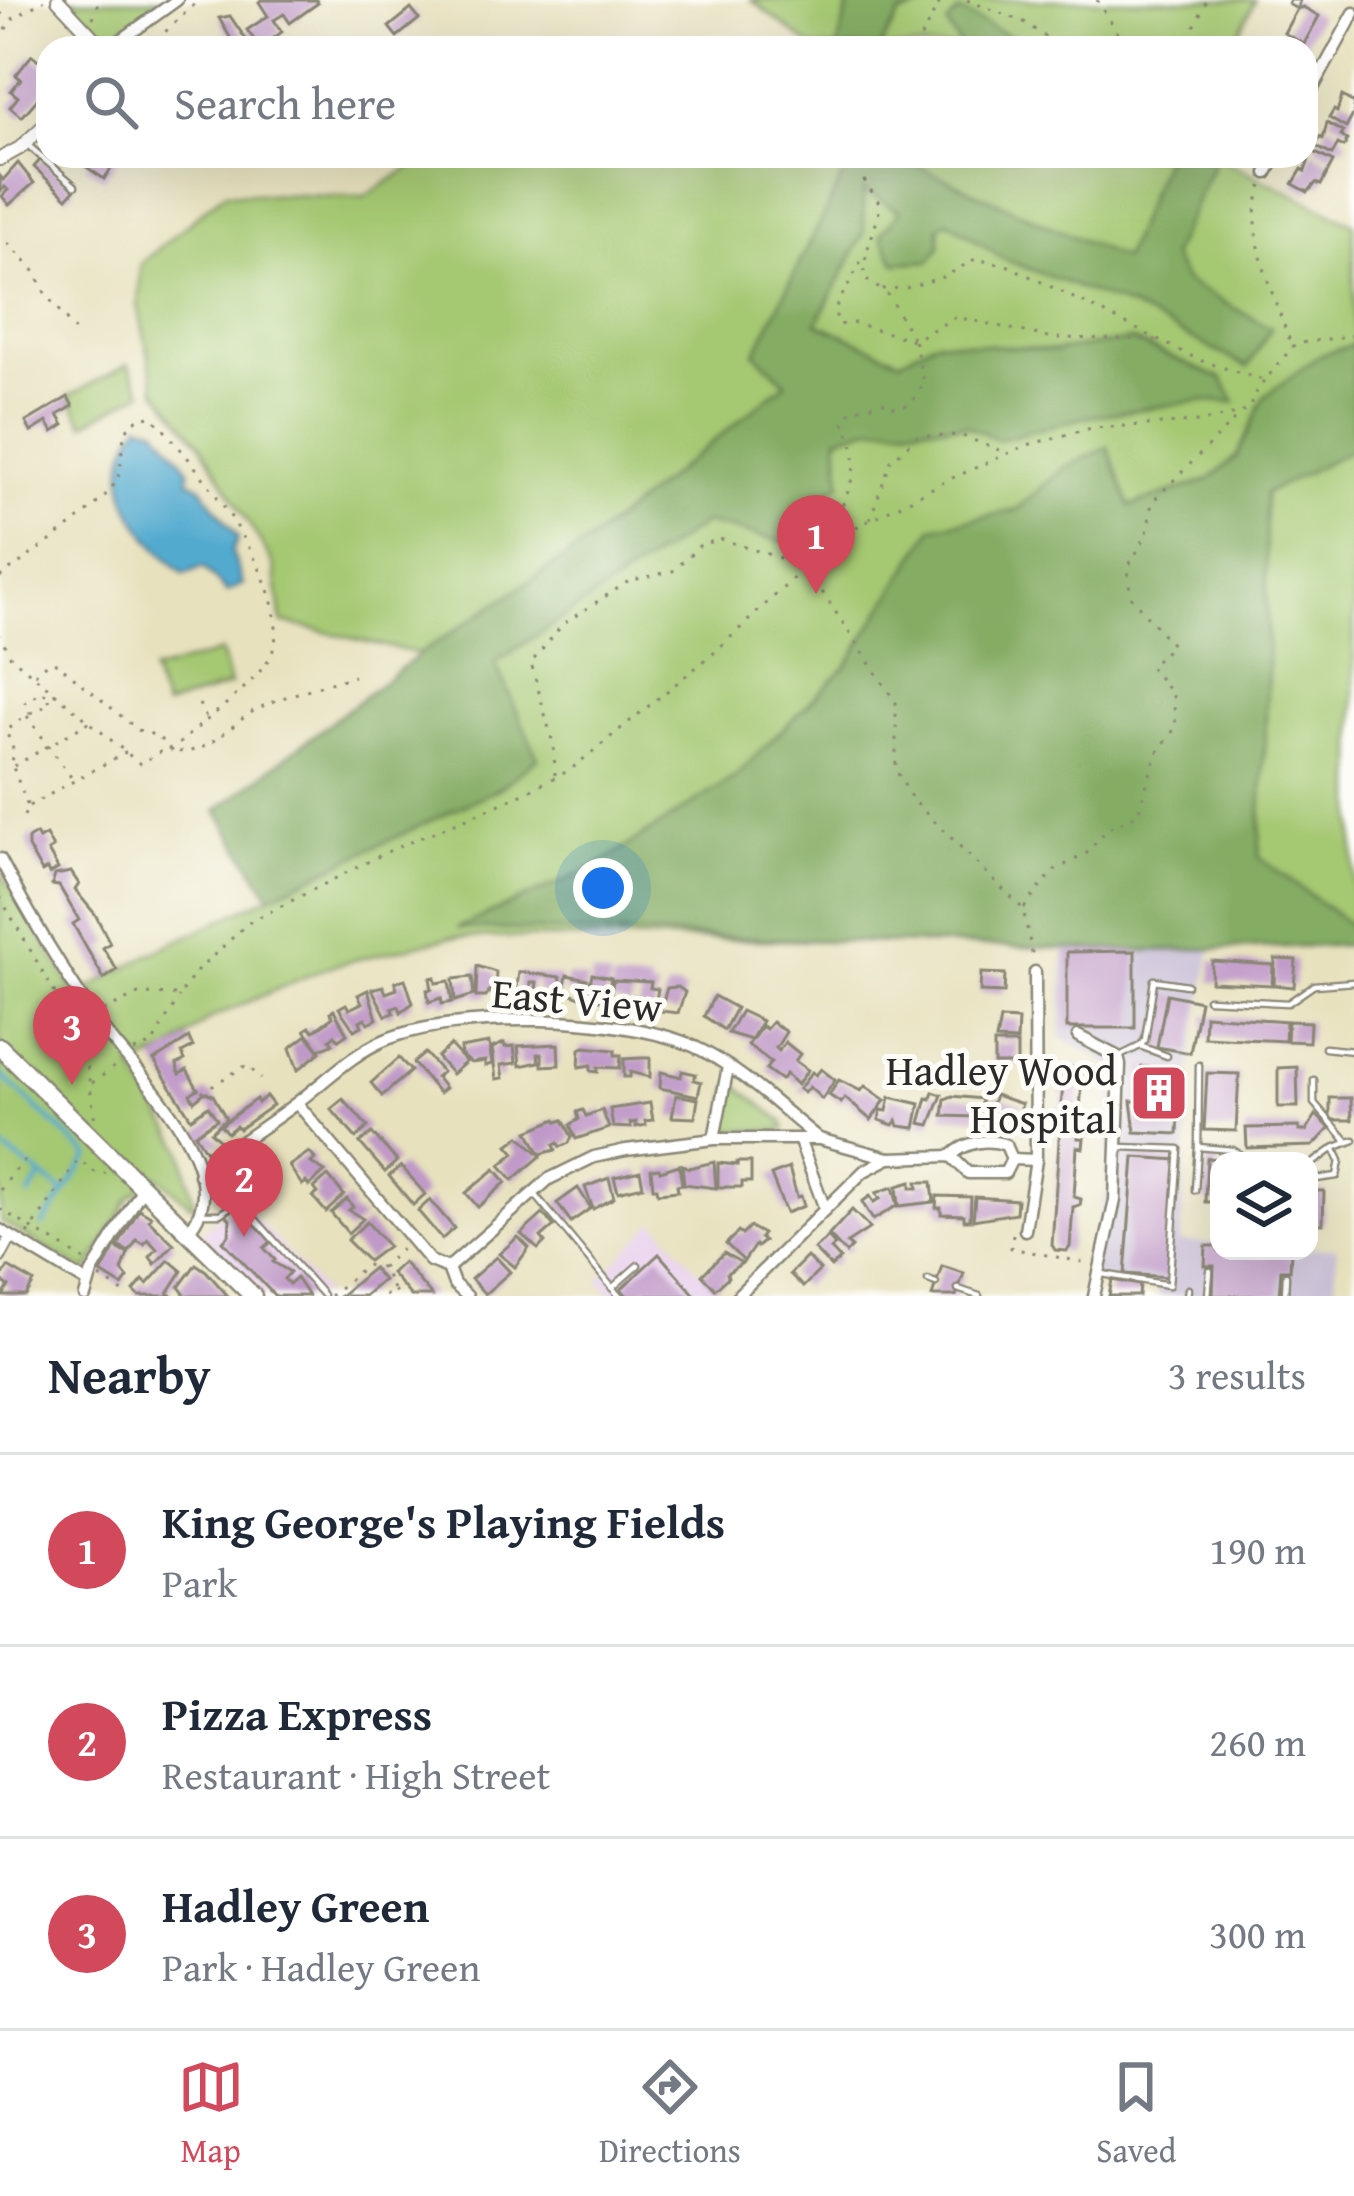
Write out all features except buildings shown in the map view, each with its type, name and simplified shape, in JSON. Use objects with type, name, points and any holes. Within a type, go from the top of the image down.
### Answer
[{"type":"main road","points":[[0,1047],[253,1296]]},
{"type":"street","points":[[58,0],[93,36]]},
{"type":"street","points":[[124,36],[176,0]]},
{"type":"street","points":[[1318,79],[1354,14]]},
{"type":"street","points":[[1342,35],[1354,43]]},
{"type":"street","points":[[0,159],[36,133]]},
{"type":"street","points":[[1267,173],[1270,168]]},
{"type":"street","points":[[0,859],[93,1015],[155,1087],[186,1137],[199,1175],[200,1214],[189,1230]]},
{"type":"street","points":[[1024,1230],[1036,1160],[1035,972]]},
{"type":"street","name":"East View","points":[[199,1175],[362,1052],[385,1040],[478,1021],[541,1020],[634,1030],[691,1045],[728,1067],[819,1139]]},
{"type":"street","points":[[1078,1036],[1118,1057],[1115,1200],[1094,1296]]},
{"type":"street","points":[[714,1139],[728,1067]]},
{"type":"street","points":[[297,1103],[411,1240],[430,1261],[448,1268],[454,1284],[467,1296]]},
{"type":"street","points":[[448,1268],[533,1192],[564,1170],[594,1157],[714,1139],[819,1139],[889,1158],[951,1156],[968,1143],[998,1142],[1006,1145],[1012,1159],[1005,1173],[997,1175],[968,1173],[951,1156]]},
{"type":"street","points":[[799,1139],[825,1209]]},
{"type":"street","points":[[739,1295],[864,1171],[889,1158]]},
{"type":"street","points":[[1012,1159],[1036,1160]]},
{"type":"street","points":[[0,1257],[6,1234],[88,1288],[144,1186]]},
{"type":"lane","points":[[26,142],[36,151]]},
{"type":"lane","points":[[56,168],[75,185]]},
{"type":"lane","points":[[1118,1057],[1145,1040],[1154,980],[1187,985]]},
{"type":"lane","points":[[1208,999],[1288,1003],[1314,985],[1354,982]]},
{"type":"lane","points":[[1140,1046],[1167,1056]]},
{"type":"lane","points":[[1325,1048],[1354,1052]]},
{"type":"lane","points":[[1195,1190],[1199,1065]]},
{"type":"lane","points":[[1314,1080],[1314,1102],[1350,1141],[1318,1160]]},
{"type":"lane","points":[[1099,1273],[1169,1285],[1179,1149],[1119,1147]]},
{"type":"lane","points":[[1198,1148],[1236,1152]]},
{"type":"lane","points":[[1318,1179],[1337,1176],[1340,1161],[1334,1148]]},
{"type":"lane","points":[[533,1192],[620,1296]]},
{"type":"lane","points":[[200,1214],[220,1214],[239,1202],[326,1295]]},
{"type":"lane","points":[[612,1288],[638,1265]]},
{"type":"lane","points":[[1208,1296],[1210,1271]]},
{"type":"lane","points":[[1285,1296],[1286,1275]]},
{"type":"lane","points":[[928,1280],[936,1282]]},
{"type":"lane","points":[[958,1289],[979,1296]]},
{"type":"path","points":[[0,38],[13,19],[44,0]]},
{"type":"path","points":[[89,32],[98,0]]},
{"type":"path","points":[[161,36],[199,0]]},
{"type":"path","points":[[922,36],[941,0]]},
{"type":"path","points":[[967,0],[1024,22],[1043,36]]},
{"type":"path","points":[[1097,0],[1120,36]]},
{"type":"path","points":[[1190,36],[1207,0]]},
{"type":"path","points":[[0,14],[13,19]]},
{"type":"path","points":[[866,168],[864,181],[880,204],[877,234],[834,310],[839,325],[854,323],[914,340],[956,317],[1052,338],[1160,340]]},
{"type":"path","points":[[1267,173],[1255,203],[1256,234],[1292,348]]},
{"type":"path","points":[[8,242],[76,331]]},
{"type":"path","points":[[822,550],[855,477],[853,439],[844,422],[852,410],[883,402],[890,407],[910,405],[924,384],[914,340],[882,289],[865,280],[862,259]]},
{"type":"path","points":[[882,289],[906,288],[946,276],[975,259],[1009,266],[1199,361],[1265,381]]},
{"type":"path","points":[[1023,909],[1053,872],[1087,854],[1108,828],[1137,815],[1157,752],[1176,727],[1174,695],[1150,667],[1172,645],[1130,596],[1128,567],[1147,534],[1152,502],[1250,406],[1254,394],[1295,344],[1354,335]]},
{"type":"path","points":[[92,1083],[152,1044],[196,973],[248,923],[391,850],[570,770],[715,652],[837,537],[1008,454],[1092,428],[1198,422],[1241,413]]},
{"type":"path","points":[[0,577],[89,511],[118,476],[121,444],[131,426],[143,416],[152,416],[232,521],[271,600],[274,647],[261,668],[171,752]]},
{"type":"path","points":[[869,521],[891,461],[917,436],[960,435],[1008,454]]},
{"type":"path","points":[[555,778],[554,747],[531,663],[563,624],[629,581],[673,571],[699,546],[720,539],[805,566],[896,703],[896,770],[912,799],[1023,909],[1035,972]]},
{"type":"path","points":[[0,634],[11,657],[93,720],[140,764],[160,752],[202,750],[259,707],[354,676]]},
{"type":"path","points":[[34,675],[50,662],[58,664],[138,730],[164,740],[171,752]]},
{"type":"path","points":[[28,807],[12,767],[15,754],[6,731],[28,714],[50,704],[42,691],[25,703],[28,714],[74,782]]},
{"type":"path","points":[[49,697],[56,693]]},
{"type":"path","points":[[199,704],[206,719]]},
{"type":"path","points":[[12,767],[93,720]]},
{"type":"path","points":[[24,816],[28,807],[126,752]]},
{"type":"path","points":[[0,897],[84,1044],[97,1141]]},
{"type":"path","points":[[100,1012],[138,994],[180,995]]},
{"type":"path","points":[[191,1098],[247,1065],[261,1079]]},
{"type":"path","points":[[0,1190],[24,1160]]},
{"type":"path","points":[[32,1228],[78,1160],[99,1175],[114,1172]]},
{"type":"path","points":[[0,1209],[84,1257],[88,1288],[129,1296]]},
{"type":"path","points":[[382,1267],[411,1240]]},
{"type":"path","points":[[326,1295],[366,1265],[382,1267]]},
{"type":"path","points":[[382,1267],[399,1296]]},
{"type":"path","points":[[385,1296],[393,1289]]},
{"type":"shaded area","points":[[1064,946],[1139,951],[1212,947],[1191,1062],[1181,1242],[1210,1244],[1210,1260],[1318,1260],[1318,1248],[1337,1248],[1335,1296],[1158,1296],[1158,1288],[1088,1274],[1106,1191],[1111,1069],[1061,1038]]},
{"type":"shaded area","points":[[238,1199],[325,1294],[264,1296],[201,1232]]},
{"type":"shaded area","points":[[655,1221],[721,1296],[613,1296],[598,1280]]},
{"type":"green space","points":[[66,0],[163,0],[110,36]]},
{"type":"green space","points":[[751,0],[1255,0],[1238,36],[798,36]]},
{"type":"green space","points":[[850,0],[926,0],[928,5],[900,15],[887,36],[840,36]]},
{"type":"green space","points":[[959,11],[1009,36],[954,36],[947,24]]},
{"type":"green space","points":[[410,168],[1240,168],[1354,224],[1354,945],[1139,951],[840,941],[451,937],[330,966],[209,1019],[170,1051],[132,1068],[182,1149],[192,1206],[156,1175],[128,1200],[87,1272],[0,1221],[0,871],[77,996],[146,956],[270,896],[217,810],[420,654],[282,622],[274,565],[202,446],[156,389],[138,306],[141,264],[224,193],[364,197]]},
{"type":"green space","points":[[847,168],[922,168],[1123,259],[1160,168],[1211,168],[1171,256],[1185,281],[1271,328],[1248,367],[1132,308],[1003,259],[948,221],[939,227],[940,247],[930,261],[895,263],[881,235],[900,211],[863,190],[864,233],[817,323],[900,360],[936,340],[1056,351],[1131,340],[1222,379],[1235,402],[1198,401],[1086,417],[998,440],[966,425],[870,427],[838,437],[841,484],[801,506],[827,536],[805,547],[705,523],[495,663],[538,758],[500,788],[270,896],[217,810],[421,653],[586,544],[786,383],[755,353]]},
{"type":"green space","points":[[1354,344],[1354,448],[1265,494],[1268,669],[1259,857],[1354,928],[1354,945],[1139,951],[457,928],[595,867],[736,776],[848,664],[933,527],[1016,510],[1064,468],[1108,447],[1130,506],[1209,480],[1237,456],[1264,397],[1318,356]]},
{"type":"green space","points":[[128,364],[143,392],[84,424],[69,396]]},
{"type":"green space","points":[[221,652],[230,685],[165,707],[152,672]]},
{"type":"green space","points":[[734,1083],[784,1123],[784,1130],[723,1130]]},
{"type":"water","points":[[140,424],[156,427],[189,469],[189,481],[200,486],[238,538],[232,552],[243,584],[227,592],[203,567],[184,574],[139,525],[123,487],[123,467]]},
{"type":"waterway","points":[[0,1074],[89,1156],[43,1225]]},
{"type":"waterway","points":[[0,1146],[64,1192]]},
{"type":"waterway","points":[[29,1196],[41,1176]]},
{"type":"place","name":"King George's Playing Fields","points":[[816,594]]},
{"type":"place","name":"Hadley Green","points":[[72,1085]]},
{"type":"place","name":"Hadley Wood Hospital","points":[[1159,1093]]},
{"type":"place","name":"Pizza Express","points":[[244,1237]]}]
